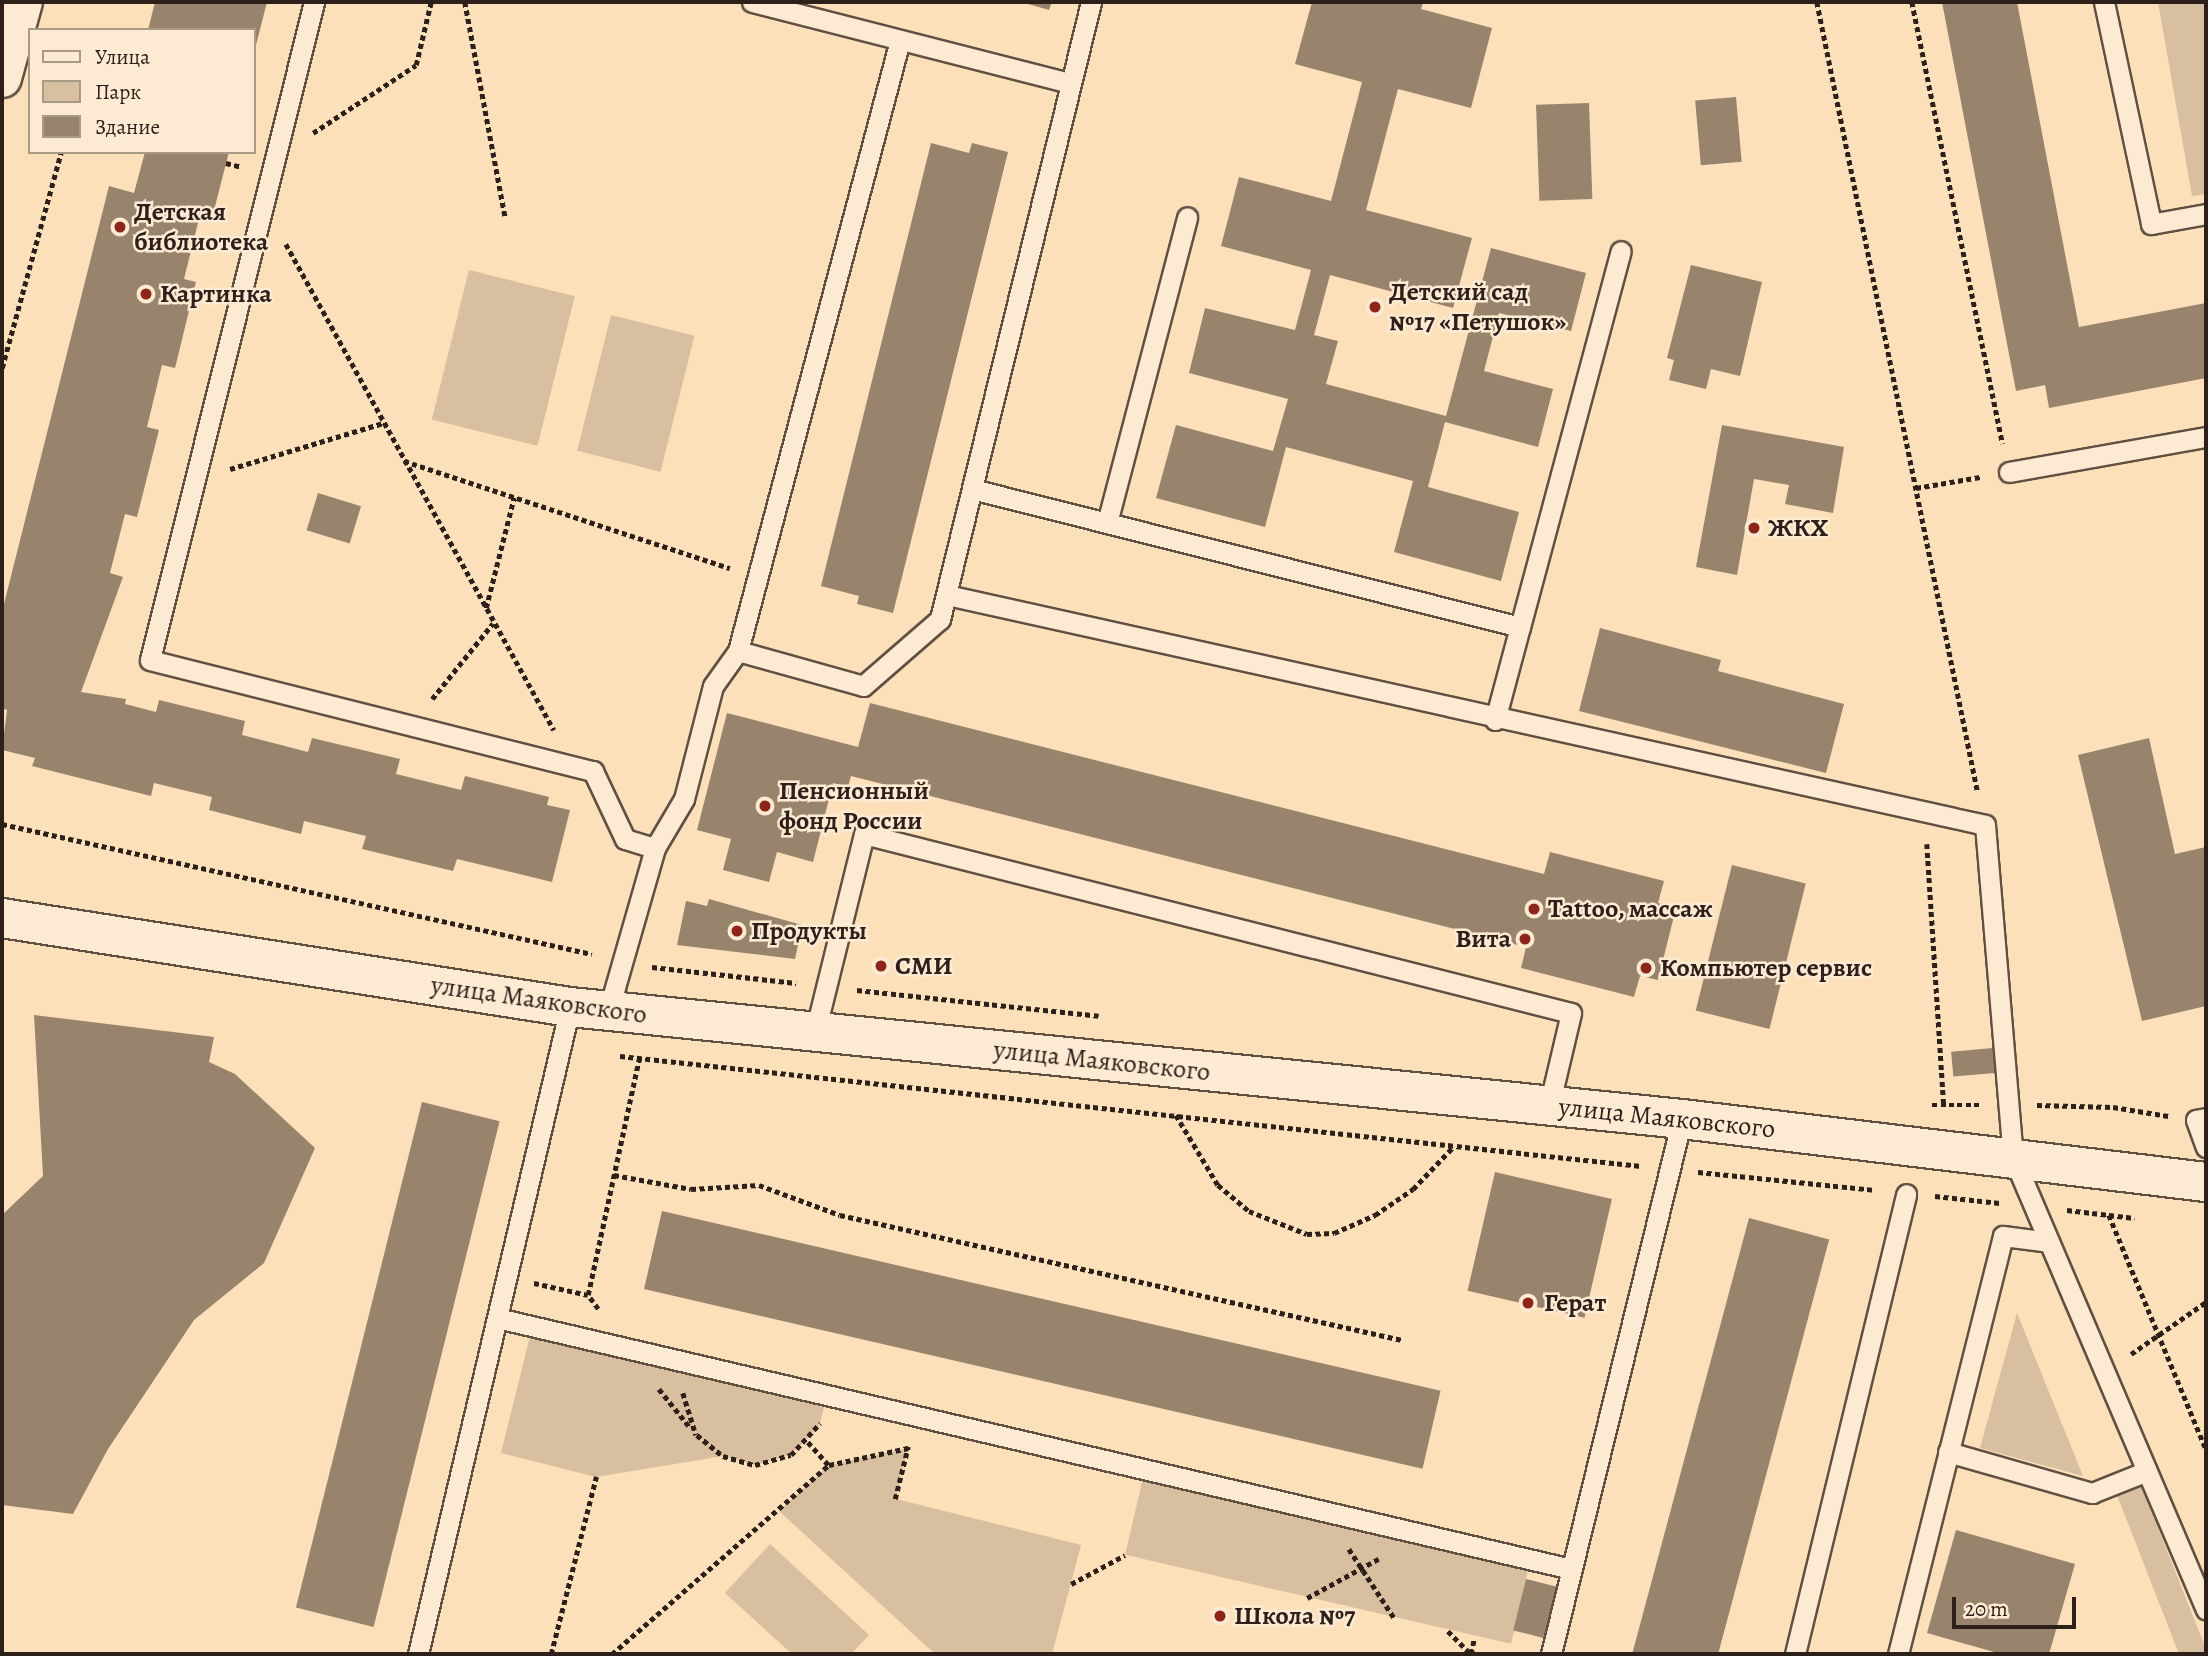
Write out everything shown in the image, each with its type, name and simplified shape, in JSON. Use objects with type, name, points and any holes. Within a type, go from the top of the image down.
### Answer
[{"type":"street","points":[[2,78],[23,2]]},
{"type":"street","name":"улица Маяковского","points":[[2,918],[608,1012],[1682,1119],[2206,1182]]},
{"type":"lane","points":[[314,2],[150,660],[593,771],[625,839],[655,848]]},
{"type":"lane","points":[[752,2],[1069,83]]},
{"type":"lane","points":[[738,651],[863,686],[940,619],[1069,83],[1091,2]]},
{"type":"lane","points":[[2104,2],[2151,224],[2206,214]]},
{"type":"lane","points":[[608,1012],[655,848],[684,799],[713,687],[738,651],[900,40]]},
{"type":"lane","points":[[1107,523],[1187,217]]},
{"type":"lane","points":[[1495,720],[1621,251]]},
{"type":"lane","points":[[2009,472],[2206,438]]},
{"type":"lane","points":[[972,489],[1520,627]]},
{"type":"lane","points":[[947,595],[1495,720],[1985,825],[2012,1157],[2206,1610]]},
{"type":"lane","points":[[815,1032],[864,834],[1572,1013],[1549,1106]]},
{"type":"lane","points":[[418,1654],[570,1007]]},
{"type":"lane","points":[[1551,1654],[1682,1119]]},
{"type":"lane","points":[[2201,1119],[2206,1147]]},
{"type":"lane","points":[[1795,1654],[1906,1194]]},
{"type":"lane","points":[[1898,1654],[2003,1236],[2049,1242]]},
{"type":"lane","points":[[497,1318],[1572,1569]]},
{"type":"lane","points":[[1948,1452],[2092,1493],[2147,1471]]},
{"type":"path","points":[[275,158],[416,65],[431,2]]},
{"type":"path","points":[[465,2],[505,216]]},
{"type":"path","points":[[1817,2],[1985,825]]},
{"type":"path","points":[[1912,2],[2009,472],[1916,488]]},
{"type":"path","points":[[2,368],[60,154]]},
{"type":"path","points":[[257,233],[284,241],[485,610],[576,767]]},
{"type":"path","points":[[195,479],[383,423]]},
{"type":"path","points":[[404,461],[758,577]]},
{"type":"path","points":[[485,610],[514,496]]},
{"type":"path","points":[[411,725],[493,623]]},
{"type":"path","points":[[1925,812],[1944,1105]]},
{"type":"path","points":[[2,824],[622,961],[1102,1016]]},
{"type":"path","points":[[561,1048],[639,1059],[2150,1220]]},
{"type":"path","points":[[588,1294],[639,1059]]},
{"type":"path","points":[[1926,1105],[2113,1107],[2201,1119]]},
{"type":"path","points":[[1176,1115],[1218,1185],[1249,1211],[1307,1234],[1334,1233],[1375,1215],[1413,1189],[1455,1146]]},
{"type":"path","points":[[614,1175],[691,1189],[759,1185],[840,1215],[1402,1340]]},
{"type":"path","points":[[2109,1215],[2206,1449]]},
{"type":"path","points":[[507,1277],[588,1294],[601,1314]]},
{"type":"path","points":[[2105,1372],[2206,1302]]},
{"type":"path","points":[[627,1349],[696,1435],[723,1456],[755,1465],[791,1455],[808,1442],[819,1427],[827,1395]]},
{"type":"path","points":[[688,1363],[684,1407],[696,1435]]},
{"type":"path","points":[[808,1442],[829,1465]]},
{"type":"path","points":[[612,1654],[829,1465],[908,1448],[895,1499]]},
{"type":"path","points":[[551,1654],[596,1477]]},
{"type":"path","points":[[1325,1512],[1395,1619]]},
{"type":"path","points":[[1307,1598],[1422,1534]]},
{"type":"path","points":[[1071,1584],[1125,1555]]},
{"type":"path","points":[[1448,1631],[1471,1654],[1475,1638]]},
{"type":"green space","points":[[2158,2],[2206,2],[2206,194],[2192,196]]},
{"type":"green space","points":[[469,270],[575,296],[538,446],[432,419]]},
{"type":"green space","points":[[611,315],[694,336],[661,472],[577,451]]},
{"type":"green space","points":[[2017,1313],[2083,1476],[1980,1448]]},
{"type":"green space","points":[[530,1336],[824,1407],[819,1427],[791,1455],[755,1465],[723,1456],[596,1477],[501,1453]]},
{"type":"green space","points":[[908,1448],[896,1499],[1081,1545],[1052,1654],[935,1654],[779,1511],[829,1465]]},
{"type":"green space","points":[[1145,1469],[1531,1558],[1511,1644],[1125,1555]]},
{"type":"green space","points":[[2139,1480],[2206,1654],[2179,1654],[2115,1490]]},
{"type":"green space","points":[[770,1544],[869,1635],[851,1654],[792,1654],[725,1593]]},
{"type":"building","points":[[155,2],[267,2],[256,45],[256,28],[148,28]]},
{"type":"building","points":[[1021,2],[1052,2],[1049,10]]},
{"type":"building","points":[[1312,2],[1423,2],[1421,9],[1492,28],[1471,108],[1398,89],[1366,210],[1472,238],[1453,308],[1330,275],[1314,335],[1338,341],[1326,384],[1446,416],[1491,248],[1586,273],[1571,331],[1499,313],[1484,371],[1553,389],[1538,447],[1445,422],[1428,487],[1519,512],[1501,581],[1394,552],[1413,481],[1286,447],[1265,527],[1156,498],[1176,425],[1273,451],[1288,399],[1189,373],[1205,308],[1295,330],[1311,270],[1221,246],[1239,177],[1331,201],[1362,82],[1295,64]]},
{"type":"building","points":[[1942,2],[2017,2],[2079,327],[2206,303],[2206,378],[2049,408],[2045,385],[2016,391]]},
{"type":"building","points":[[1736,97],[1742,162],[1701,165],[1695,101]]},
{"type":"building","points":[[1589,103],[1592,199],[1539,201],[1536,105]]},
{"type":"building","points":[[931,143],[969,153],[972,143],[1008,152],[893,613],[857,604],[859,596],[821,586]]},
{"type":"building","points":[[144,154],[228,154],[211,222],[199,219],[184,279],[196,282],[175,368],[162,365],[147,427],[159,430],[137,517],[125,514],[110,573],[123,577],[81,692],[126,699],[125,704],[156,712],[159,700],[245,721],[242,735],[308,752],[312,738],[400,759],[396,774],[461,790],[465,776],[549,797],[547,805],[570,810],[552,882],[457,859],[453,871],[362,849],[366,836],[304,821],[301,834],[209,810],[212,797],[154,783],[151,796],[32,766],[35,758],[2,750],[7,710],[2,708],[2,612],[109,186],[134,193]]},
{"type":"building","points":[[1691,265],[1762,282],[1740,376],[1711,369],[1706,389],[1669,380],[1674,360],[1667,358]]},
{"type":"building","points":[[1722,425],[1844,447],[1833,513],[1785,504],[1789,485],[1754,479],[1737,575],[1696,567]]},
{"type":"building","points":[[318,493],[361,506],[350,543],[307,530]]},
{"type":"building","points":[[1600,628],[1721,660],[1718,671],[1844,704],[1826,773],[1579,711]]},
{"type":"building","points":[[870,703],[1544,874],[1550,852],[1664,881],[1658,903],[1676,908],[1658,980],[1640,976],[1634,997],[1521,968],[1526,947],[851,776],[848,787],[833,783],[813,862],[777,852],[769,882],[723,870],[731,839],[697,830],[727,713],[858,747]]},
{"type":"building","points":[[2149,738],[2175,854],[2206,847],[2206,1006],[2142,1021],[2078,755]]},
{"type":"building","points":[[1732,865],[1806,883],[1769,1029],[1696,1011]]},
{"type":"building","points":[[709,899],[802,925],[795,959],[677,945],[686,901],[707,906]]},
{"type":"building","points":[[34,1015],[214,1037],[209,1062],[235,1074],[315,1148],[264,1263],[194,1320],[108,1449],[73,1514],[2,1505],[2,1215],[43,1176]]},
{"type":"building","points":[[1993,1048],[1995,1073],[1953,1077],[1951,1052]]},
{"type":"building","points":[[422,1102],[500,1121],[374,1627],[296,1608]]},
{"type":"building","points":[[1495,1172],[1612,1199],[1584,1318],[1468,1291]]},
{"type":"building","points":[[662,1211],[1441,1391],[1423,1469],[644,1289]]},
{"type":"building","points":[[1749,1218],[1829,1239],[1718,1654],[1632,1654]]},
{"type":"building","points":[[1956,1530],[2075,1564],[2049,1654],[2001,1654],[1927,1633]]},
{"type":"building","points":[[1526,1579],[1562,1588],[1549,1639],[1513,1630]]},
{"type":"place","name":"Детская библиотека","points":[[120,227]]},
{"type":"place","name":"Картинка","points":[[146,294]]},
{"type":"place","name":"Детский сад №17 «Петушок»","points":[[1375,307]]},
{"type":"place","name":"ЖКХ","points":[[1754,528]]},
{"type":"place","name":"Пенсионный фонд России","points":[[765,806]]},
{"type":"place","name":"Tattoo, массаж","points":[[1534,909]]},
{"type":"place","name":"Продукты","points":[[737,931]]},
{"type":"place","name":"Вита","points":[[1525,939]]},
{"type":"place","name":"СМИ","points":[[881,966]]},
{"type":"place","name":"Компьютер сервис","points":[[1646,968]]},
{"type":"place","name":"Герат","points":[[1528,1303]]},
{"type":"place","name":"Школа №7","points":[[1220,1616]]}]
